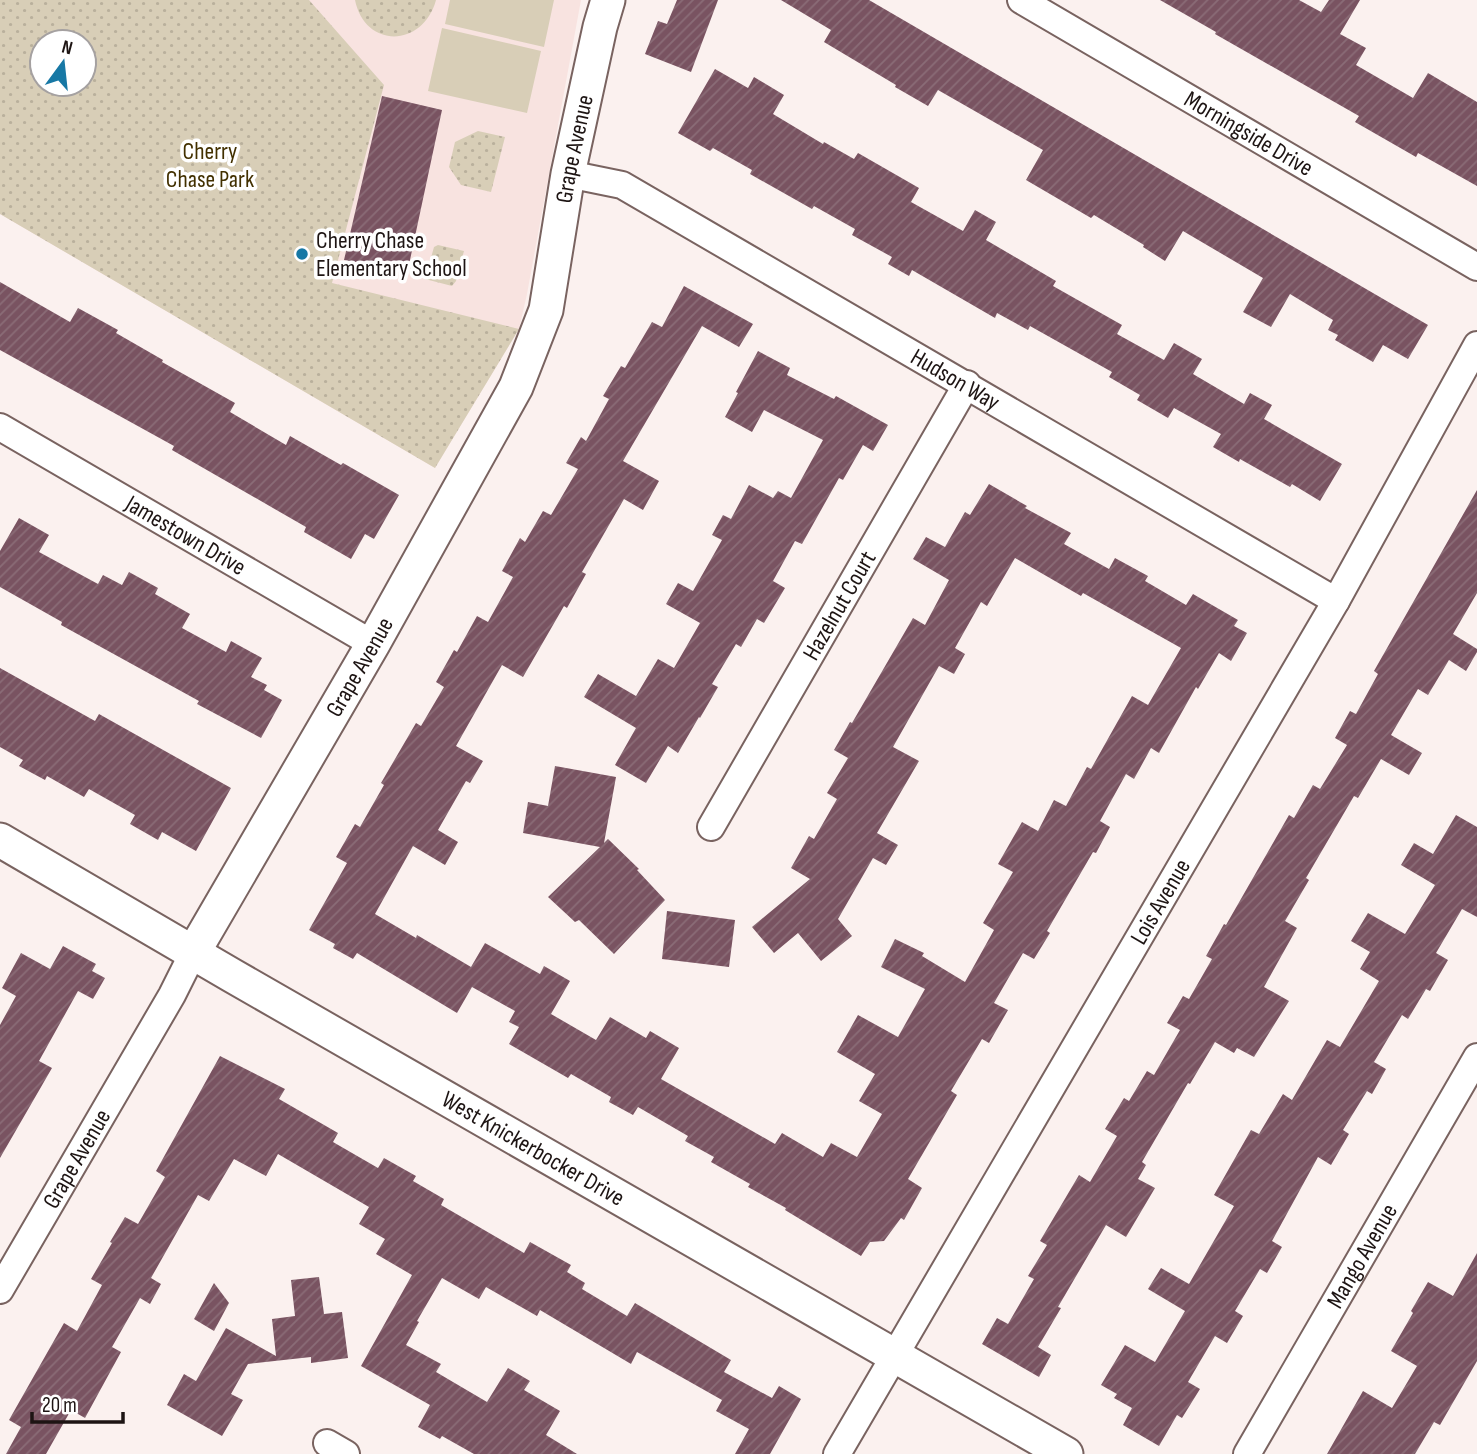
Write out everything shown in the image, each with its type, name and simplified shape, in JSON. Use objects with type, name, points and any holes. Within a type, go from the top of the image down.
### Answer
[{"type":"street","name":"Grape Avenue","points":[[0,1290],[373,644],[516,387],[547,310],[568,174],[608,0]]},
{"type":"street","name":"Morningside Drive","points":[[1021,0],[1477,267]]},
{"type":"street","name":"Hudson Way","points":[[568,174],[622,184],[1336,601]]},
{"type":"street","name":"Lois Avenue","points":[[837,1454],[1336,601],[1477,345]]},
{"type":"street","name":"Hazelnut Court","points":[[711,827],[967,384]]},
{"type":"street","name":"Jamestown Drive","points":[[0,427],[373,644]]},
{"type":"street","name":"West Knickerbocker Drive","points":[[0,840],[1066,1454]]},
{"type":"street","name":"Mango Avenue","points":[[1247,1454],[1477,1057]]},
{"type":"shaded area","name":"Cherry Chase Park","points":[[0,0],[581,0],[519,329],[435,468],[0,214]]},
{"type":"green space","name":"Cherry Chase Park","points":[[0,0],[309,0],[384,85],[332,283],[519,329],[435,468],[0,214]]},
{"type":"green space","points":[[355,0],[436,0],[429,16],[419,27],[407,34],[394,36],[382,34],[370,27],[361,16]]},
{"type":"green space","points":[[450,0],[554,0],[544,47],[445,24]]},
{"type":"green space","points":[[442,28],[541,51],[527,113],[428,91]]},
{"type":"green space","points":[[478,131],[505,137],[491,192],[461,185],[449,167],[455,142]]},
{"type":"green space","points":[[438,245],[464,251],[456,281],[452,286],[425,279],[434,247]]},
{"type":"building","points":[[677,0],[718,0],[691,72],[645,54],[658,21],[667,24]]},
{"type":"building","points":[[781,0],[869,0],[1428,325],[1408,359],[1383,345],[1373,362],[1335,340],[1338,335],[1328,330],[1333,320],[1290,294],[1271,327],[1243,312],[1263,278],[1183,231],[1165,261],[1094,215],[1091,218],[1026,180],[1043,150],[938,90],[928,106],[824,42],[831,30]]},
{"type":"building","points":[[1160,0],[1299,0],[1321,12],[1329,0],[1360,0],[1340,34],[1366,48],[1356,65],[1413,98],[1428,73],[1477,102],[1477,186],[1418,153],[1416,157],[1355,122],[1359,116]]},
{"type":"building","points":[[715,69],[748,88],[754,77],[784,95],[773,114],[823,144],[824,142],[854,159],[858,153],[919,188],[911,202],[963,231],[975,210],[996,222],[986,240],[1056,281],[1053,286],[1122,325],[1117,334],[1164,360],[1174,343],[1202,359],[1193,374],[1244,404],[1250,393],[1272,405],[1264,419],[1342,464],[1320,501],[1292,484],[1290,487],[1213,447],[1221,434],[1174,408],[1168,418],[1137,400],[1140,395],[1109,377],[1112,372],[1030,326],[1028,330],[997,313],[995,318],[912,270],[909,276],[888,264],[892,257],[852,235],[855,229],[814,206],[812,209],[750,174],[752,170],[713,148],[710,151],[678,133]]},
{"type":"building","points":[[382,96],[442,110],[407,274],[344,260]]},
{"type":"building","points":[[0,282],[70,322],[78,308],[118,330],[116,333],[163,360],[162,362],[235,403],[230,412],[286,445],[290,436],[399,495],[374,539],[365,534],[351,559],[304,532],[306,527],[172,450],[174,446],[0,350]]},
{"type":"building","points":[[684,286],[753,324],[739,347],[702,326],[623,461],[659,481],[643,510],[624,499],[582,572],[586,574],[567,608],[564,606],[523,677],[502,665],[456,746],[483,761],[470,783],[466,781],[438,830],[458,842],[445,865],[413,846],[375,914],[471,967],[485,943],[540,974],[544,966],[570,981],[551,1014],[596,1040],[610,1017],[646,1038],[650,1031],[679,1048],[661,1079],[775,1144],[782,1133],[823,1157],[831,1143],[857,1157],[882,1114],[859,1101],[875,1074],[837,1052],[858,1015],[898,1037],[925,989],[881,967],[895,939],[924,953],[922,956],[965,982],[994,930],[983,923],[1013,872],[998,864],[1022,822],[1038,831],[1054,800],[1066,806],[1087,767],[1091,769],[1132,696],[1148,705],[1181,648],[1015,558],[987,606],[981,602],[955,648],[965,654],[954,674],[939,666],[893,747],[919,761],[877,833],[898,845],[886,865],[873,858],[838,919],[852,936],[821,961],[798,933],[774,953],[752,927],[810,879],[791,868],[809,836],[814,839],[837,799],[827,793],[848,758],[834,750],[913,618],[925,625],[949,580],[913,559],[926,537],[945,547],[965,512],[970,515],[989,484],[1027,506],[1025,508],[1071,533],[1064,544],[1109,569],[1115,558],[1148,576],[1145,581],[1186,605],[1193,594],[1238,620],[1234,626],[1247,633],[1231,661],[1219,653],[1198,689],[1196,687],[1159,753],[1151,748],[1134,779],[1126,774],[1100,821],[1110,827],[1047,931],[1050,933],[1034,959],[1023,953],[994,1003],[1008,1010],[989,1043],[982,1039],[951,1091],[957,1095],[908,1179],[922,1188],[904,1220],[901,1218],[884,1241],[870,1242],[861,1256],[711,1162],[714,1157],[685,1141],[688,1136],[638,1107],[633,1115],[609,1102],[611,1097],[571,1074],[568,1078],[509,1044],[519,1027],[509,1022],[515,1011],[472,987],[457,1013],[357,953],[353,959],[333,948],[335,944],[309,930],[347,863],[336,857],[355,824],[360,827],[384,785],[381,783],[416,723],[421,726],[444,687],[436,682],[454,650],[457,652],[477,616],[488,622],[513,577],[502,571],[520,538],[525,542],[543,511],[551,515],[578,469],[566,463],[581,437],[586,441],[609,399],[603,396],[621,366],[625,368],[652,322],[662,327]]},
{"type":"building","points":[[758,351],[790,368],[787,375],[834,399],[836,396],[888,425],[873,451],[863,445],[843,480],[839,478],[802,544],[795,541],[773,581],[785,588],[764,623],[757,619],[741,647],[736,644],[712,684],[718,687],[678,753],[668,746],[646,783],[615,765],[636,728],[584,697],[598,674],[636,696],[658,659],[674,668],[700,623],[666,604],[678,583],[693,591],[722,540],[712,535],[723,515],[731,519],[749,485],[773,498],[778,491],[791,498],[823,440],[764,410],[752,432],[725,417]]},
{"type":"building","points":[[1477,490],[1477,593],[1453,634],[1477,649],[1477,652],[1466,671],[1449,660],[1428,695],[1418,689],[1391,735],[1422,753],[1409,775],[1381,759],[1358,798],[1354,796],[1306,878],[1309,880],[1285,921],[1297,928],[1264,987],[1289,1001],[1254,1057],[1237,1048],[1234,1053],[1215,1042],[1142,1162],[1146,1165],[1138,1179],[1155,1188],[1126,1237],[1106,1225],[1058,1307],[1061,1308],[1038,1347],[1051,1355],[1039,1377],[982,1344],[997,1318],[1008,1324],[1034,1279],[1028,1276],[1047,1245],[1040,1241],[1079,1175],[1090,1182],[1117,1136],[1105,1129],[1124,1098],[1129,1101],[1147,1071],[1154,1075],[1180,1030],[1167,1023],[1183,996],[1189,999],[1212,959],[1206,956],[1289,815],[1294,818],[1313,785],[1320,789],[1347,745],[1335,738],[1350,711],[1356,714],[1378,674],[1374,671]]},
{"type":"building","points":[[19,518],[49,535],[39,552],[98,584],[103,575],[122,585],[129,572],[158,588],[155,594],[190,614],[182,628],[226,652],[231,641],[262,658],[251,677],[267,685],[264,690],[282,700],[261,738],[197,704],[199,701],[61,625],[62,622],[0,587],[0,551]]},
{"type":"building","points":[[0,668],[95,721],[99,714],[231,788],[196,851],[162,832],[158,840],[130,824],[135,815],[89,789],[84,797],[47,776],[45,780],[19,766],[23,760],[0,747]]},
{"type":"building","points":[[555,766],[616,777],[604,843],[608,839],[639,869],[637,870],[665,900],[614,954],[579,920],[575,922],[548,897],[600,847],[523,833],[528,802],[548,806]]},
{"type":"building","points":[[1456,815],[1477,827],[1477,917],[1462,909],[1436,953],[1448,960],[1430,991],[1426,989],[1408,1019],[1402,1015],[1374,1062],[1386,1069],[1372,1094],[1367,1091],[1343,1130],[1349,1134],[1331,1165],[1318,1157],[1272,1241],[1282,1247],[1267,1273],[1260,1269],[1235,1311],[1243,1316],[1227,1343],[1215,1336],[1188,1382],[1200,1389],[1182,1418],[1177,1415],[1159,1446],[1123,1425],[1132,1408],[1114,1398],[1117,1394],[1101,1385],[1125,1345],[1155,1362],[1185,1311],[1148,1289],[1161,1268],[1189,1284],[1234,1206],[1214,1195],[1251,1130],[1259,1134],[1283,1094],[1292,1100],[1327,1040],[1340,1047],[1379,981],[1360,969],[1370,952],[1351,941],[1368,913],[1405,934],[1435,885],[1401,865],[1414,843],[1433,854]]},
{"type":"building","points":[[667,911],[735,920],[729,967],[662,959]]},
{"type":"building","points":[[63,946],[96,964],[92,971],[105,978],[93,999],[78,991],[39,1061],[52,1068],[0,1158],[0,1025],[16,996],[2,988],[21,953],[50,969]]},
{"type":"building","points":[[220,1056],[285,1089],[279,1099],[338,1133],[333,1142],[378,1168],[384,1158],[416,1176],[413,1181],[444,1199],[441,1205],[524,1253],[530,1242],[571,1265],[567,1272],[585,1283],[582,1289],[627,1316],[635,1303],[731,1360],[724,1372],[772,1398],[779,1386],[801,1399],[770,1454],[735,1454],[749,1429],[716,1411],[722,1400],[637,1352],[631,1364],[540,1310],[537,1316],[486,1287],[479,1299],[442,1278],[406,1345],[441,1364],[436,1372],[487,1402],[508,1368],[530,1381],[524,1390],[560,1411],[546,1435],[577,1454],[474,1454],[442,1436],[440,1439],[418,1427],[430,1405],[361,1366],[412,1275],[376,1254],[385,1239],[359,1224],[369,1207],[278,1154],[266,1176],[234,1159],[209,1201],[198,1195],[151,1278],[161,1284],[150,1304],[140,1298],[112,1347],[121,1352],[85,1418],[71,1410],[46,1454],[6,1454],[21,1427],[9,1420],[64,1323],[77,1331],[102,1285],[91,1279],[112,1243],[110,1242],[125,1217],[138,1224],[165,1177],[156,1171]]},
{"type":"building","points":[[1477,1253],[1477,1361],[1440,1425],[1434,1422],[1415,1454],[1327,1454],[1363,1391],[1392,1408],[1417,1366],[1391,1351],[1413,1313],[1411,1311],[1428,1282],[1453,1296]]},
{"type":"building","points":[[319,1277],[324,1314],[342,1312],[348,1358],[311,1363],[311,1357],[248,1364],[231,1394],[243,1400],[222,1436],[167,1405],[184,1374],[196,1381],[226,1328],[276,1356],[272,1319],[295,1316],[291,1280]]},
{"type":"building","points":[[214,1283],[229,1303],[214,1331],[194,1319]]},
{"type":"place","name":"Cherry Chase Elementary School","points":[[302,254]]}]
